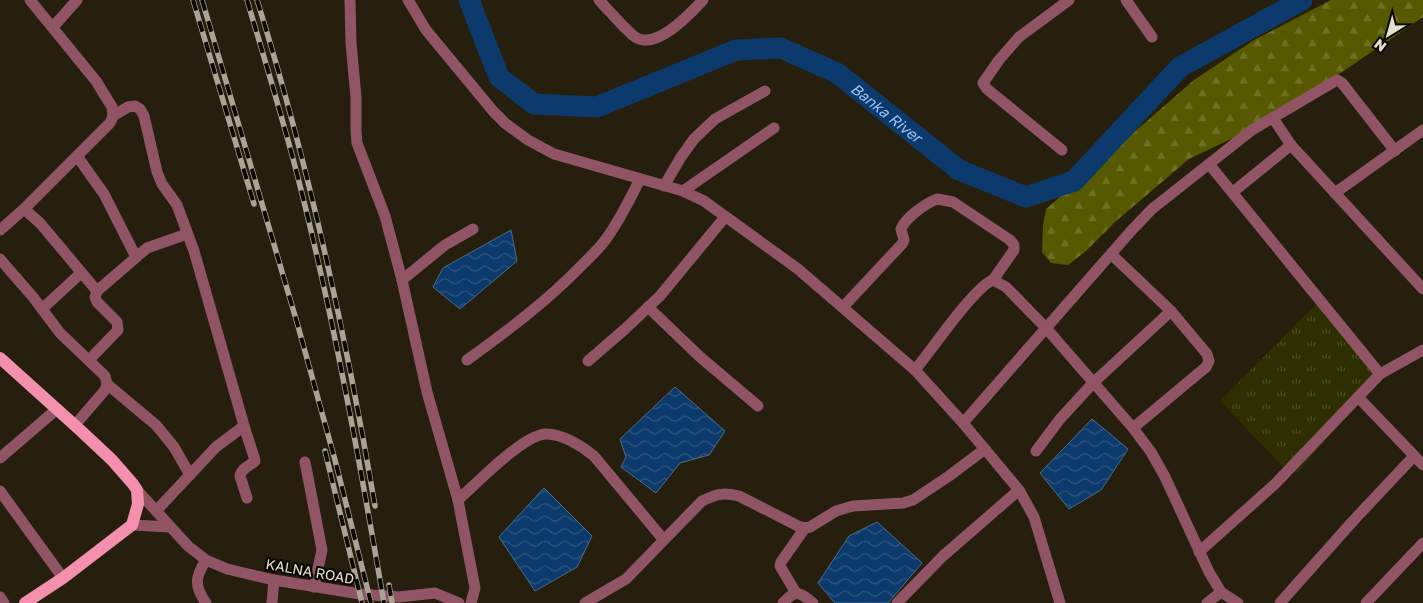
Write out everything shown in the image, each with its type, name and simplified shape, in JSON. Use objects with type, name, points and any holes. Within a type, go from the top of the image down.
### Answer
[{"type":"main road","name":"KALNA ROAD","points":[[0,358],[112,460],[137,490]]},
{"type":"main road","points":[[26,603],[63,578],[132,525],[138,504],[137,490]]},
{"type":"street","points":[[0,230],[24,209],[112,121],[112,107],[96,81],[30,0]]},
{"type":"street","points":[[53,27],[77,0]]},
{"type":"street","points":[[350,0],[357,142],[385,216],[402,280],[427,392],[458,500],[475,588],[471,603]]},
{"type":"street","points":[[408,0],[426,30],[493,111],[528,140],[554,154],[684,191],[704,201],[798,269],[915,370],[963,423],[1019,490],[1034,517],[1060,603]]},
{"type":"street","points":[[599,0],[634,36],[644,40],[668,32],[689,15],[703,0]]},
{"type":"street","points":[[1062,150],[987,89],[983,82],[1019,37],[1068,0]]},
{"type":"street","points":[[1126,0],[1152,37]]},
{"type":"street","points":[[963,423],[1152,209],[1252,130],[1337,80],[1342,83],[1395,151]]},
{"type":"street","points":[[664,186],[694,139],[715,119],[765,91]]},
{"type":"street","points":[[112,116],[128,107],[135,106],[140,109],[144,116],[157,172],[162,184],[177,205],[188,234],[255,461],[252,465],[244,468],[240,476],[247,498]]},
{"type":"street","points":[[1273,118],[1291,145],[1423,289]]},
{"type":"street","points":[[684,191],[774,128]]},
{"type":"street","points":[[1335,194],[1423,130]]},
{"type":"street","points":[[1233,192],[1291,145]]},
{"type":"street","points":[[77,156],[104,194],[136,257]]},
{"type":"street","points":[[1209,164],[1380,374]]},
{"type":"street","points":[[467,360],[520,321],[585,262],[605,240],[621,216],[640,179]]},
{"type":"street","points":[[843,307],[902,244],[904,240],[901,228],[904,223],[922,207],[937,199],[954,202],[1010,240],[1014,245],[1014,250],[993,280],[978,291],[962,309],[915,370]]},
{"type":"street","points":[[24,209],[40,223],[97,291]]},
{"type":"street","points":[[588,361],[660,296],[725,217]]},
{"type":"street","points":[[402,280],[446,245],[474,229]]},
{"type":"street","points":[[88,360],[118,330],[117,322],[97,302],[95,297],[97,291],[136,257],[153,245],[188,234]]},
{"type":"street","points":[[1111,254],[1171,311],[1207,354],[1209,361],[1206,367],[1133,428]]},
{"type":"street","points":[[0,259],[60,333],[105,376],[108,384],[156,425],[174,447],[190,475]]},
{"type":"street","points":[[42,309],[80,273]]},
{"type":"street","points":[[993,280],[1006,286],[1046,328],[1133,428],[1151,452],[1165,477],[1209,572],[1221,592],[1238,603]]},
{"type":"street","points":[[648,307],[699,356],[758,406]]},
{"type":"street","points":[[1036,450],[1094,382],[1171,311]]},
{"type":"street","points":[[1199,552],[1275,484],[1380,374],[1423,350]]},
{"type":"street","points":[[75,425],[108,384]]},
{"type":"street","points":[[1358,397],[1423,465]]},
{"type":"street","points":[[0,458],[57,409]]},
{"type":"street","points":[[156,512],[216,447],[244,426]]},
{"type":"street","points":[[458,500],[520,445],[536,436],[546,434],[568,439],[584,447],[594,456],[663,539]]},
{"type":"street","points":[[585,603],[626,579],[702,501],[717,494],[729,493],[739,496],[805,528],[810,527],[836,511],[853,506],[903,503],[913,500],[985,449]]},
{"type":"street","points":[[1280,603],[1414,456]]},
{"type":"street","points":[[305,462],[322,550],[314,587]]},
{"type":"street","name":"KALNA ROAD","points":[[137,490],[188,546],[206,560],[227,569],[274,580],[360,594],[399,597],[435,593],[459,603]]},
{"type":"street","points":[[897,603],[943,556],[1019,490]]},
{"type":"street","points":[[0,492],[63,578]]},
{"type":"street","points":[[132,525],[170,527]]},
{"type":"street","points":[[796,593],[780,566],[780,562],[805,528]]},
{"type":"street","points":[[1366,603],[1423,542]]},
{"type":"street","points":[[206,560],[198,572],[197,582],[200,595],[206,603]]},
{"type":"street","points":[[272,603],[274,580]]},
{"type":"street","points":[[1207,603],[1221,592]]},
{"type":"street","points":[[783,603],[790,595],[796,593],[802,594],[813,603]]},
{"type":"street","points":[[0,596],[4,603]]},
{"type":"green space","points":[[1331,0],[1423,0],[1423,17],[1245,138],[1231,139],[1189,159],[1068,265],[1051,263],[1042,252],[1043,225],[1046,209],[1194,80],[1254,40]]},
{"type":"green space","points":[[1316,304],[1380,374],[1298,472],[1288,472],[1220,401]]},
{"type":"water","points":[[511,230],[517,261],[460,309],[433,287],[443,268]]},
{"type":"water","points":[[675,387],[725,431],[709,455],[680,463],[656,493],[621,467],[626,457],[620,439]]},
{"type":"water","points":[[1092,419],[1128,449],[1101,490],[1069,509],[1040,473]]},
{"type":"water","points":[[544,488],[592,536],[577,567],[535,591],[499,537]]},
{"type":"water","points":[[877,522],[922,563],[888,603],[835,603],[818,583],[849,536]]},
{"type":"waterway","name":"Banka River","points":[[469,0],[499,77],[534,104],[597,107],[736,50],[781,48],[837,73],[959,170],[1026,197],[1074,181],[1180,67],[1302,0]]},
{"type":"railway","points":[[193,0],[254,204]]},
{"type":"railway","points":[[202,0],[298,326],[335,460],[371,603]]},
{"type":"railway","points":[[247,0],[290,149],[322,278],[355,440],[384,603]]},
{"type":"railway","points":[[257,0],[276,62],[325,251],[352,378],[375,506]]},
{"type":"railway","points":[[325,451],[362,603]]},
{"type":"railway","points":[[389,585],[392,603]]}]
